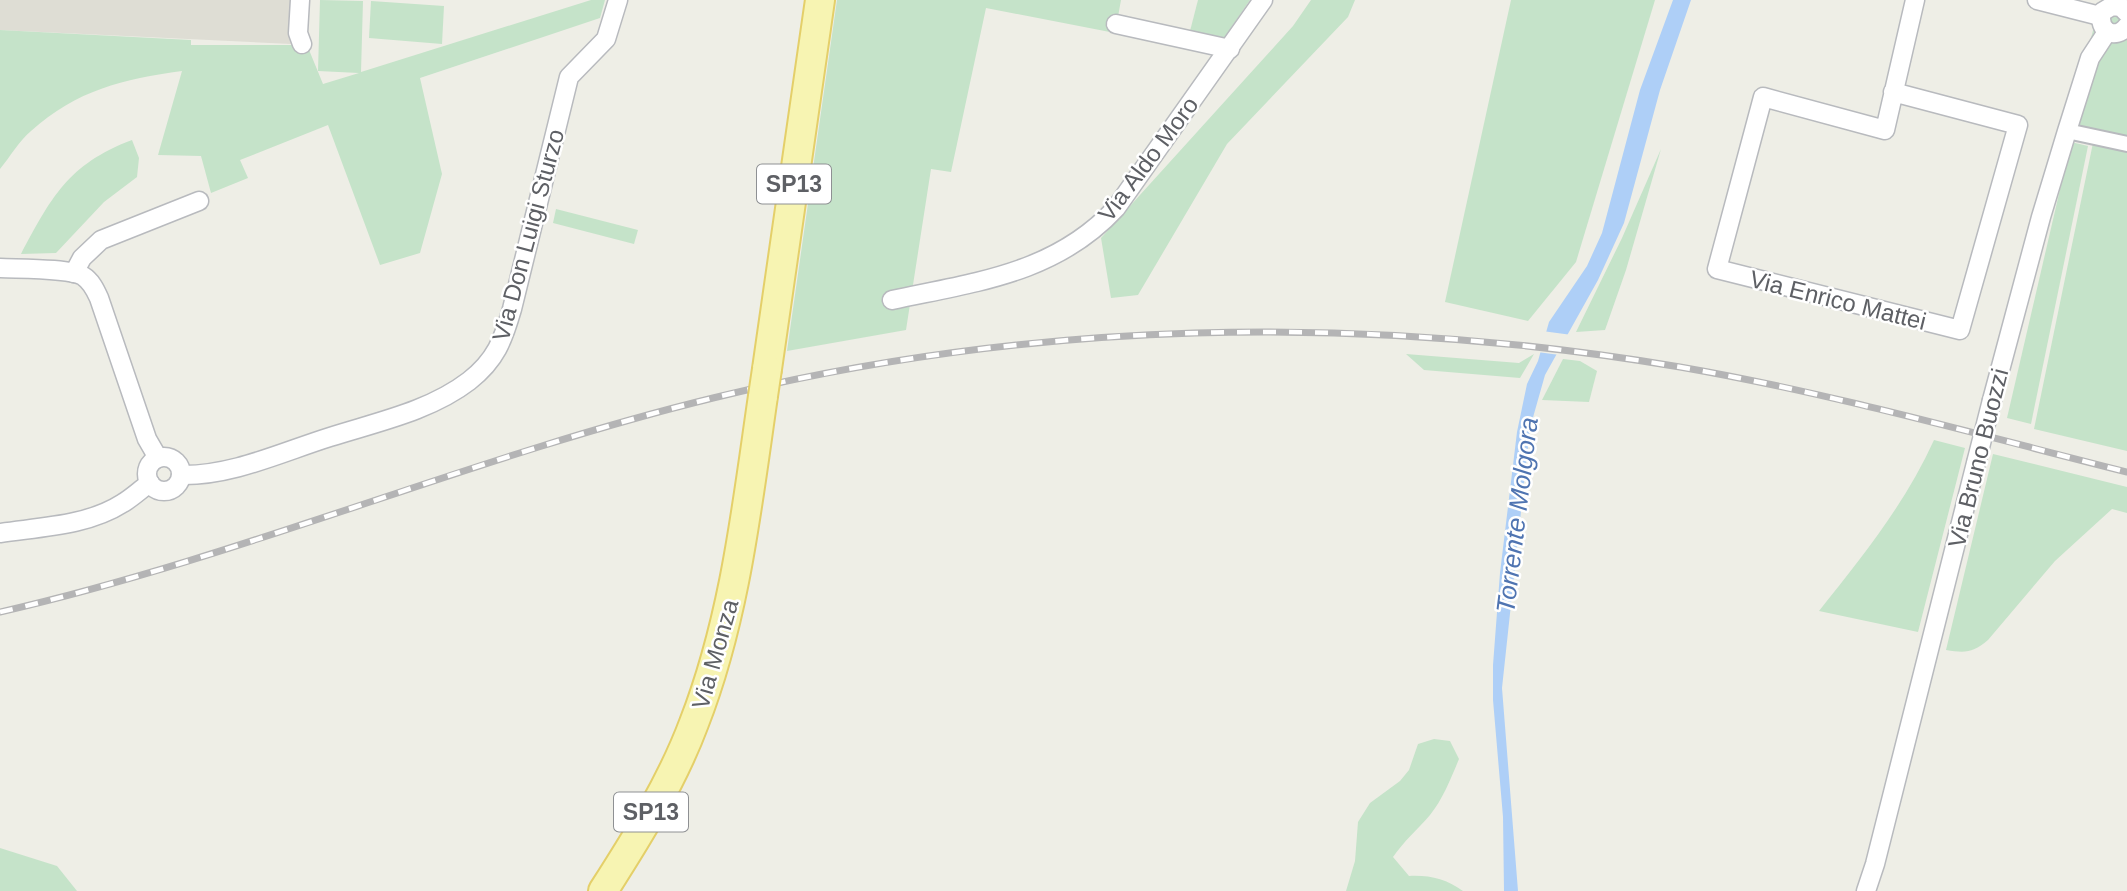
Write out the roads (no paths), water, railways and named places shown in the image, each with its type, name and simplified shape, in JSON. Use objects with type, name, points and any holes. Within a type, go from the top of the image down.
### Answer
[{"type":"main road","name":"Via Monza","points":[[603,891],[653,808],[694,724],[729,612],[820,0]]},
{"type":"street","points":[[300,0],[298,33],[302,44]]},
{"type":"street","name":"Via Don Luigi Sturzo","points":[[150,483],[157,489],[169,490],[177,484],[181,475],[221,472],[411,411],[442,398],[469,381],[483,368],[501,345],[512,309],[569,77],[606,38],[618,0]]},
{"type":"street","name":"Via Aldo Moro","points":[[892,300],[1026,268],[1077,243],[1116,208],[1263,0]]},
{"type":"street","name":"Via Enrico Mattei","points":[[1893,92],[2018,125],[1960,330],[1717,269],[1763,97],[1885,130],[1893,92],[1915,0]]},
{"type":"street","points":[[2037,0],[2111,13],[2120,33],[2127,26]]},
{"type":"street","name":"Via Bruno Buozzi","points":[[1866,891],[1879,851],[1992,400],[2041,218],[2090,58],[2111,13]]},
{"type":"street","points":[[1115,24],[1230,49]]},
{"type":"street","points":[[2067,131],[2127,144]]},
{"type":"street","points":[[74,273],[84,256],[101,240],[199,201]]},
{"type":"street","points":[[0,268],[74,273],[89,281],[96,290],[147,439],[158,458]]},
{"type":"street","points":[[0,533],[71,523],[95,517],[123,504],[150,483],[148,470],[151,463],[158,458],[166,457],[174,461],[181,475]]},
{"type":"water","name":"Torrente Molgora","points":[[1673,0],[1691,0],[1660,90],[1624,223],[1598,280],[1545,375],[1530,428],[1502,688],[1518,891],[1504,891],[1503,817],[1493,700],[1493,665],[1500,573],[1517,432],[1527,384],[1538,361],[1549,322],[1587,266],[1602,233],[1640,90]]},
{"type":"railway","points":[[0,612],[179,564],[534,449],[713,398],[832,372],[952,353],[1073,340],[1195,333],[1316,333],[1438,338],[1559,350],[1680,367],[1793,389],[2127,472]]}]
